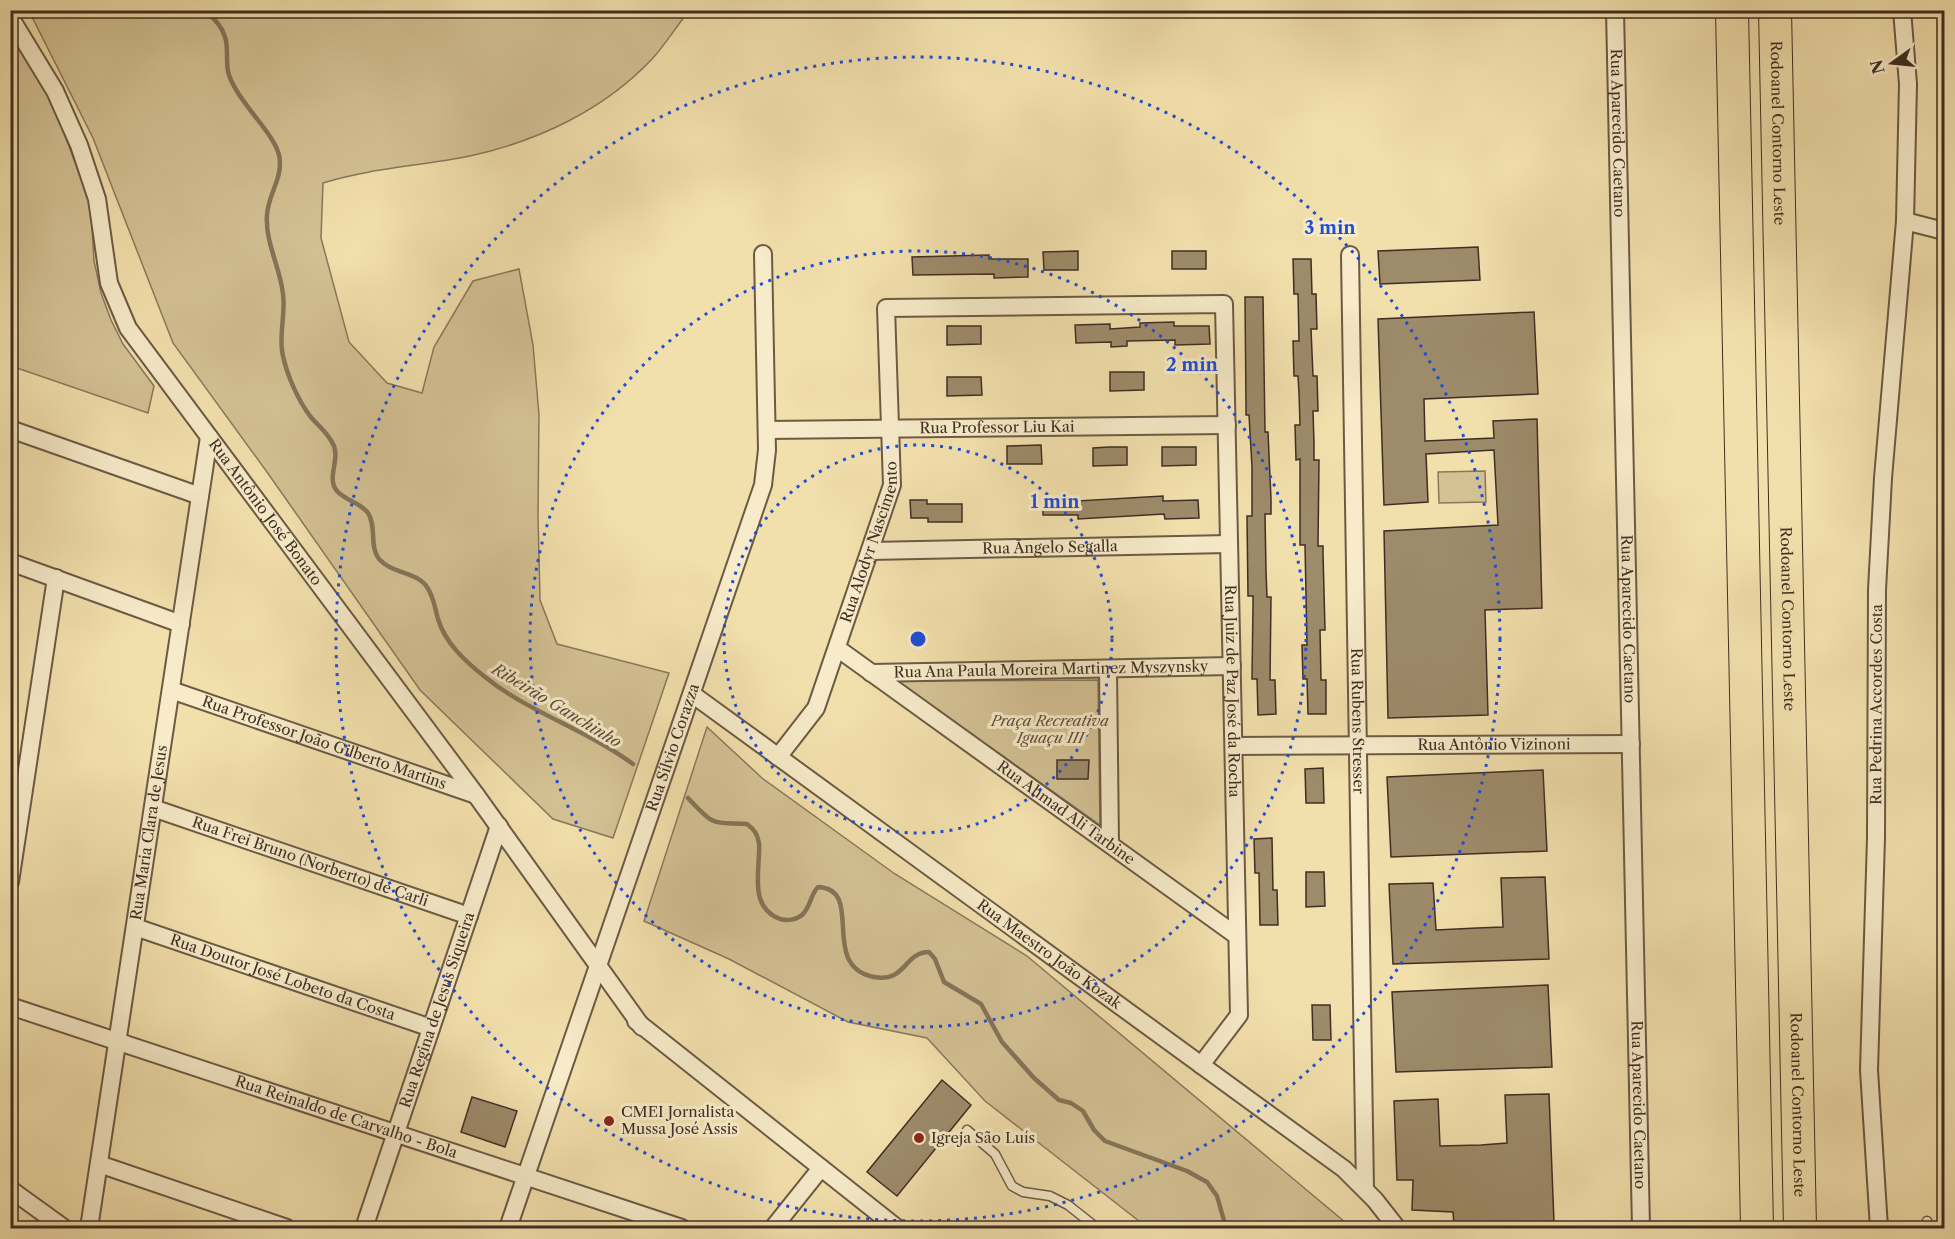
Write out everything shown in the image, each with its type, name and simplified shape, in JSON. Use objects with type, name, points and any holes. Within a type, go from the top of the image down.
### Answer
[{"type":"highway","points":[[1732,10],[1757,1228]]},
{"type":"highway","name":"Rodoanel Contorno Leste","points":[[1775,10],[1800,1228]]},
{"type":"street","name":"Rua Aparecido Caetano","points":[[1615,10],[1641,1228]]},
{"type":"street","name":"Rua Pedrina Accordes Costa","points":[[1880,1228],[1869,1070],[1876,838],[1877,590],[1884,468],[1905,221],[1908,84],[1902,10]]},
{"type":"street","name":"Rua Antônio José Bonato","points":[[10,17],[55,91],[86,162],[97,199],[105,263],[118,307],[144,352],[499,826],[597,968],[642,1027],[897,1228]]},
{"type":"street","points":[[1905,221],[1944,231]]},
{"type":"street","name":"Rua Sílvio Corazza","points":[[508,1228],[763,485],[767,430],[763,254]]},
{"type":"street","name":"Rua Rubens Stresser","points":[[1350,255],[1365,1189]]},
{"type":"street","name":"Rua Juiz de Paz José da Rocha","points":[[886,308],[1224,304],[1239,1015],[1201,1065]]},
{"type":"street","name":"Rua Alodyr Nascimento","points":[[778,757],[816,708],[892,485],[886,308]]},
{"type":"street","name":"Rua Professor Liu Kai","points":[[767,430],[1227,425]]},
{"type":"street","points":[[10,429],[200,496]]},
{"type":"street","name":"Rua Maria Clara de Jesus","points":[[89,1228],[209,437]]},
{"type":"street","name":"Rua Ângelo Segalla","points":[[870,551],[1229,544]]},
{"type":"street","points":[[10,562],[181,624]]},
{"type":"street","points":[[10,882],[56,578]]},
{"type":"street","name":"Rua Ahmad Ali Tarbine","points":[[837,648],[1237,936]]},
{"type":"street","name":"Rua Ana Paula Moreira Martinez Myszynsky","points":[[871,673],[1232,666]]},
{"type":"street","points":[[1108,669],[1110,844]]},
{"type":"street","name":"Rua Professor João Gilberto Martins","points":[[171,690],[476,795]]},
{"type":"street","name":"Rua Maestro João Kozak","points":[[692,694],[1325,1155],[1365,1189],[1396,1228]]},
{"type":"street","name":"Rua Antônio Vizinoni","points":[[1234,746],[1631,744]]},
{"type":"street","name":"Rua Frei Bruno (Norberto) de Carli","points":[[153,808],[469,916]]},
{"type":"street","name":"Rua Regina de Jesus Siqueira","points":[[364,1228],[499,826]]},
{"type":"street","name":"Rua Doutor José Lobeto da Costa","points":[[135,927],[431,1028]]},
{"type":"street","name":"Rua Reinaldo de Carvalho - Bola","points":[[10,1006],[682,1228]]},
{"type":"street","points":[[99,1164],[287,1228]]},
{"type":"street","points":[[773,1228],[821,1168]]},
{"type":"street","points":[[10,1189],[64,1228]]},
{"type":"lane","points":[[967,1130],[995,1154],[1012,1186],[1023,1192],[1050,1196],[1068,1205],[1097,1228]]},
{"type":"green space","points":[[29,11],[686,11],[685,16],[661,49],[633,77],[613,94],[569,121],[495,150],[359,174],[323,183],[321,238],[349,342],[387,383],[422,393],[434,347],[473,281],[519,269],[533,345],[539,415],[540,600],[557,644],[669,673],[613,838],[553,819],[420,690],[173,343],[93,138]]},
{"type":"green space","points":[[10,31],[52,101],[87,194],[91,210],[94,261],[101,293],[123,344],[154,386],[148,413],[11,366]]},
{"type":"green space","points":[[1485,471],[1486,502],[1439,503],[1438,472]]},
{"type":"green space","name":"Praça Recreativa Iguaçu III","points":[[1098,680],[1100,825],[897,681]]},
{"type":"green space","points":[[707,727],[762,778],[895,874],[1027,956],[1352,1228],[1148,1228],[985,1101],[927,1038],[848,1022],[729,959],[644,921]]},
{"type":"building","points":[[1478,247],[1480,280],[1380,284],[1378,251]]},
{"type":"building","points":[[1078,251],[1078,270],[1044,270],[1043,252]]},
{"type":"building","points":[[1172,251],[1206,251],[1206,269],[1172,269]]},
{"type":"building","points":[[989,255],[989,259],[1028,259],[1028,277],[994,278],[994,274],[913,275],[912,257]]},
{"type":"building","points":[[1293,259],[1311,259],[1312,294],[1316,294],[1317,329],[1311,329],[1313,376],[1317,376],[1318,411],[1313,411],[1314,460],[1319,460],[1318,546],[1323,546],[1325,630],[1320,630],[1321,680],[1326,680],[1326,714],[1308,714],[1307,679],[1303,679],[1302,645],[1307,645],[1305,545],[1300,545],[1300,459],[1296,460],[1295,425],[1300,425],[1298,376],[1294,376],[1293,341],[1299,341],[1298,294],[1294,294]]},
{"type":"building","points":[[1245,297],[1263,297],[1265,432],[1268,432],[1271,499],[1271,514],[1265,514],[1266,571],[1267,597],[1271,597],[1270,680],[1275,680],[1276,714],[1258,715],[1257,679],[1252,679],[1253,596],[1248,596],[1247,516],[1252,516],[1252,467],[1249,415],[1246,415]]},
{"type":"building","points":[[1534,312],[1538,394],[1424,399],[1425,441],[1494,438],[1493,421],[1537,419],[1542,608],[1485,610],[1488,715],[1388,718],[1384,531],[1498,525],[1494,450],[1426,454],[1428,502],[1384,505],[1378,319]]},
{"type":"building","points":[[1174,322],[1174,326],[1209,326],[1210,344],[1175,345],[1175,340],[1127,341],[1127,346],[1111,347],[1111,342],[1076,343],[1075,325],[1110,324],[1110,329],[1140,327],[1140,323]]},
{"type":"building","points":[[947,326],[981,326],[981,344],[947,345]]},
{"type":"building","points":[[1110,372],[1144,372],[1144,390],[1110,391]]},
{"type":"building","points":[[947,377],[981,377],[982,395],[947,396]]},
{"type":"building","points":[[1041,445],[1042,464],[1007,464],[1007,446]]},
{"type":"building","points":[[1127,447],[1127,465],[1093,466],[1093,448]]},
{"type":"building","points":[[1162,447],[1196,447],[1196,465],[1162,466]]},
{"type":"building","points":[[1163,496],[1163,501],[1198,500],[1199,518],[1165,519],[1164,514],[1078,519],[1078,515],[1043,515],[1043,497],[1077,497],[1077,501]]},
{"type":"building","points":[[910,500],[927,500],[927,504],[962,504],[962,522],[928,522],[928,518],[911,518]]},
{"type":"building","points":[[1057,760],[1089,760],[1088,779],[1057,779]]},
{"type":"building","points":[[1323,768],[1324,803],[1306,803],[1305,769]]},
{"type":"building","points":[[1543,770],[1547,851],[1391,857],[1387,777]]},
{"type":"building","points":[[1272,838],[1273,890],[1277,890],[1278,925],[1260,925],[1259,873],[1255,873],[1254,839]]},
{"type":"building","points":[[1306,872],[1324,872],[1325,906],[1306,907]]},
{"type":"building","points":[[1545,877],[1549,959],[1393,964],[1389,884],[1433,883],[1436,930],[1503,927],[1501,878]]},
{"type":"building","points":[[1548,985],[1552,1067],[1396,1072],[1392,992]]},
{"type":"building","points":[[1312,1005],[1330,1005],[1331,1040],[1313,1040]]},
{"type":"building","name":"Igreja São Luís","points":[[942,1080],[971,1105],[897,1196],[867,1172]]},
{"type":"building","points":[[1549,1094],[1554,1223],[1454,1225],[1453,1212],[1412,1210],[1413,1180],[1397,1180],[1394,1101],[1438,1099],[1440,1146],[1481,1145],[1507,1143],[1505,1095]]},
{"type":"building","points":[[472,1097],[517,1111],[505,1147],[461,1132]]},
{"type":"waterway","name":"Ribeirão Ganchinho","points":[[205,10],[224,33],[228,70],[234,85],[276,146],[279,155],[278,178],[268,207],[267,225],[283,294],[283,356],[297,395],[310,416],[326,433],[334,446],[334,486],[337,491],[368,513],[371,518],[374,548],[379,559],[384,564],[417,578],[427,587],[441,628],[457,651],[471,665],[502,690],[597,741],[633,764]]},
{"type":"waterway","name":"Ribeirão Ganchinho","points":[[688,798],[714,821],[747,824],[754,830],[759,843],[759,896],[770,913],[783,920],[797,918],[805,912],[818,887],[832,891],[839,900],[848,959],[857,970],[874,977],[893,976],[914,957],[929,952],[935,959],[944,982],[981,1004],[1002,1042],[1034,1078],[1059,1100],[1071,1103],[1083,1111],[1094,1130],[1105,1141],[1187,1171],[1207,1182],[1217,1196],[1225,1224],[1232,1228]]},
{"type":"place","name":"CMEI Jornalista Mussa José Assis","points":[[609,1121]]},
{"type":"place","name":"Igreja São Luís","points":[[919,1138]]}]
